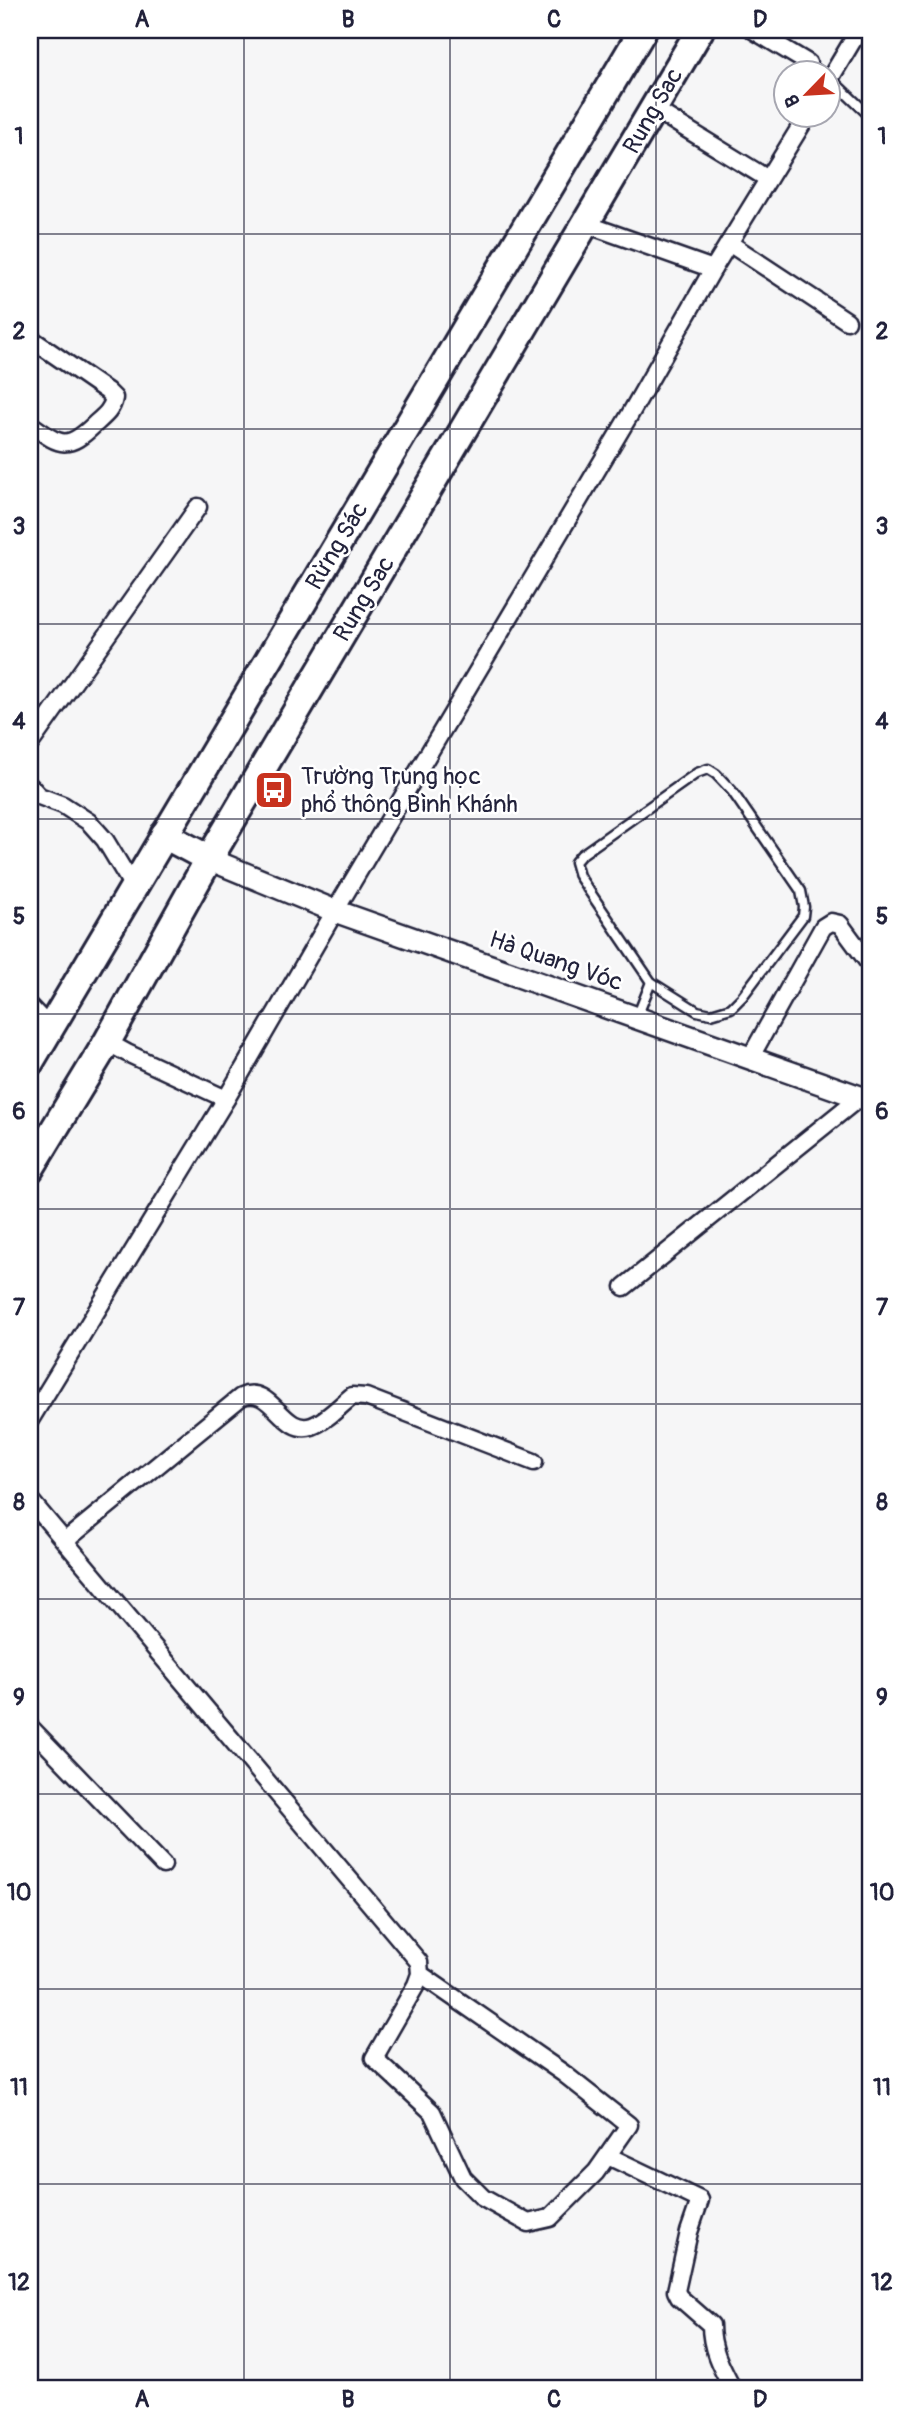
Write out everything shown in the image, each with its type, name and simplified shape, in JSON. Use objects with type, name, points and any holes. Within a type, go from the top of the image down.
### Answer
[{"type":"main road","name":"Rừng Sác","points":[[30,1062],[643,30]]},
{"type":"main road","name":"Rung Sac","points":[[30,1169],[117,1048],[217,862],[700,30]]},
{"type":"main road","points":[[164,835],[217,862]]},
{"type":"street","points":[[753,30],[802,60]]},
{"type":"street","points":[[839,60],[859,30]]},
{"type":"street","points":[[654,109],[768,178]]},
{"type":"street","points":[[30,1420],[226,1098],[622,428],[713,268],[798,130]]},
{"type":"street","points":[[586,224],[713,268]]},
{"type":"street","points":[[729,243],[847,321]]},
{"type":"street","points":[[30,338],[114,398],[112,408],[78,440],[64,443],[51,439],[30,424]]},
{"type":"street","points":[[30,744],[198,506]]},
{"type":"street","points":[[30,786],[39,796],[63,805],[89,822],[105,840],[134,888]]},
{"type":"street","name":"Hà Quang Vóc","points":[[217,862],[335,911],[866,1099]]},
{"type":"street","points":[[750,1058],[823,927],[831,922],[840,924],[871,966]]},
{"type":"street","points":[[30,1007],[50,1028]]},
{"type":"street","points":[[117,1048],[226,1098]]},
{"type":"street","points":[[624,1287],[866,1099]]},
{"type":"street","points":[[65,1541],[171,1452],[249,1393],[267,1401],[296,1427],[313,1426],[352,1396],[366,1397],[534,1462]]},
{"type":"street","points":[[30,1500],[419,1962],[421,1974],[416,1985],[374,2058],[432,2112],[463,2178],[483,2198],[528,2223],[550,2218],[596,2172],[629,2125],[563,2073],[421,1974]]},
{"type":"street","points":[[30,1727],[163,1865]]},
{"type":"street","points":[[608,2156],[700,2200],[689,2232],[676,2291],[679,2297],[711,2325],[711,2340],[733,2388]]},
{"type":"lane","points":[[842,91],[871,117]]},
{"type":"lane","points":[[708,769],[732,791],[801,891],[803,916],[743,997],[731,1008],[711,1014],[698,1012],[651,982],[585,886],[575,862],[581,855],[697,773],[708,769]]},
{"type":"lane","points":[[637,1017],[651,982]]},
{"type":"place","name":"Trường Trung học phổ thông Bình Khánh","points":[[274,790]]}]
